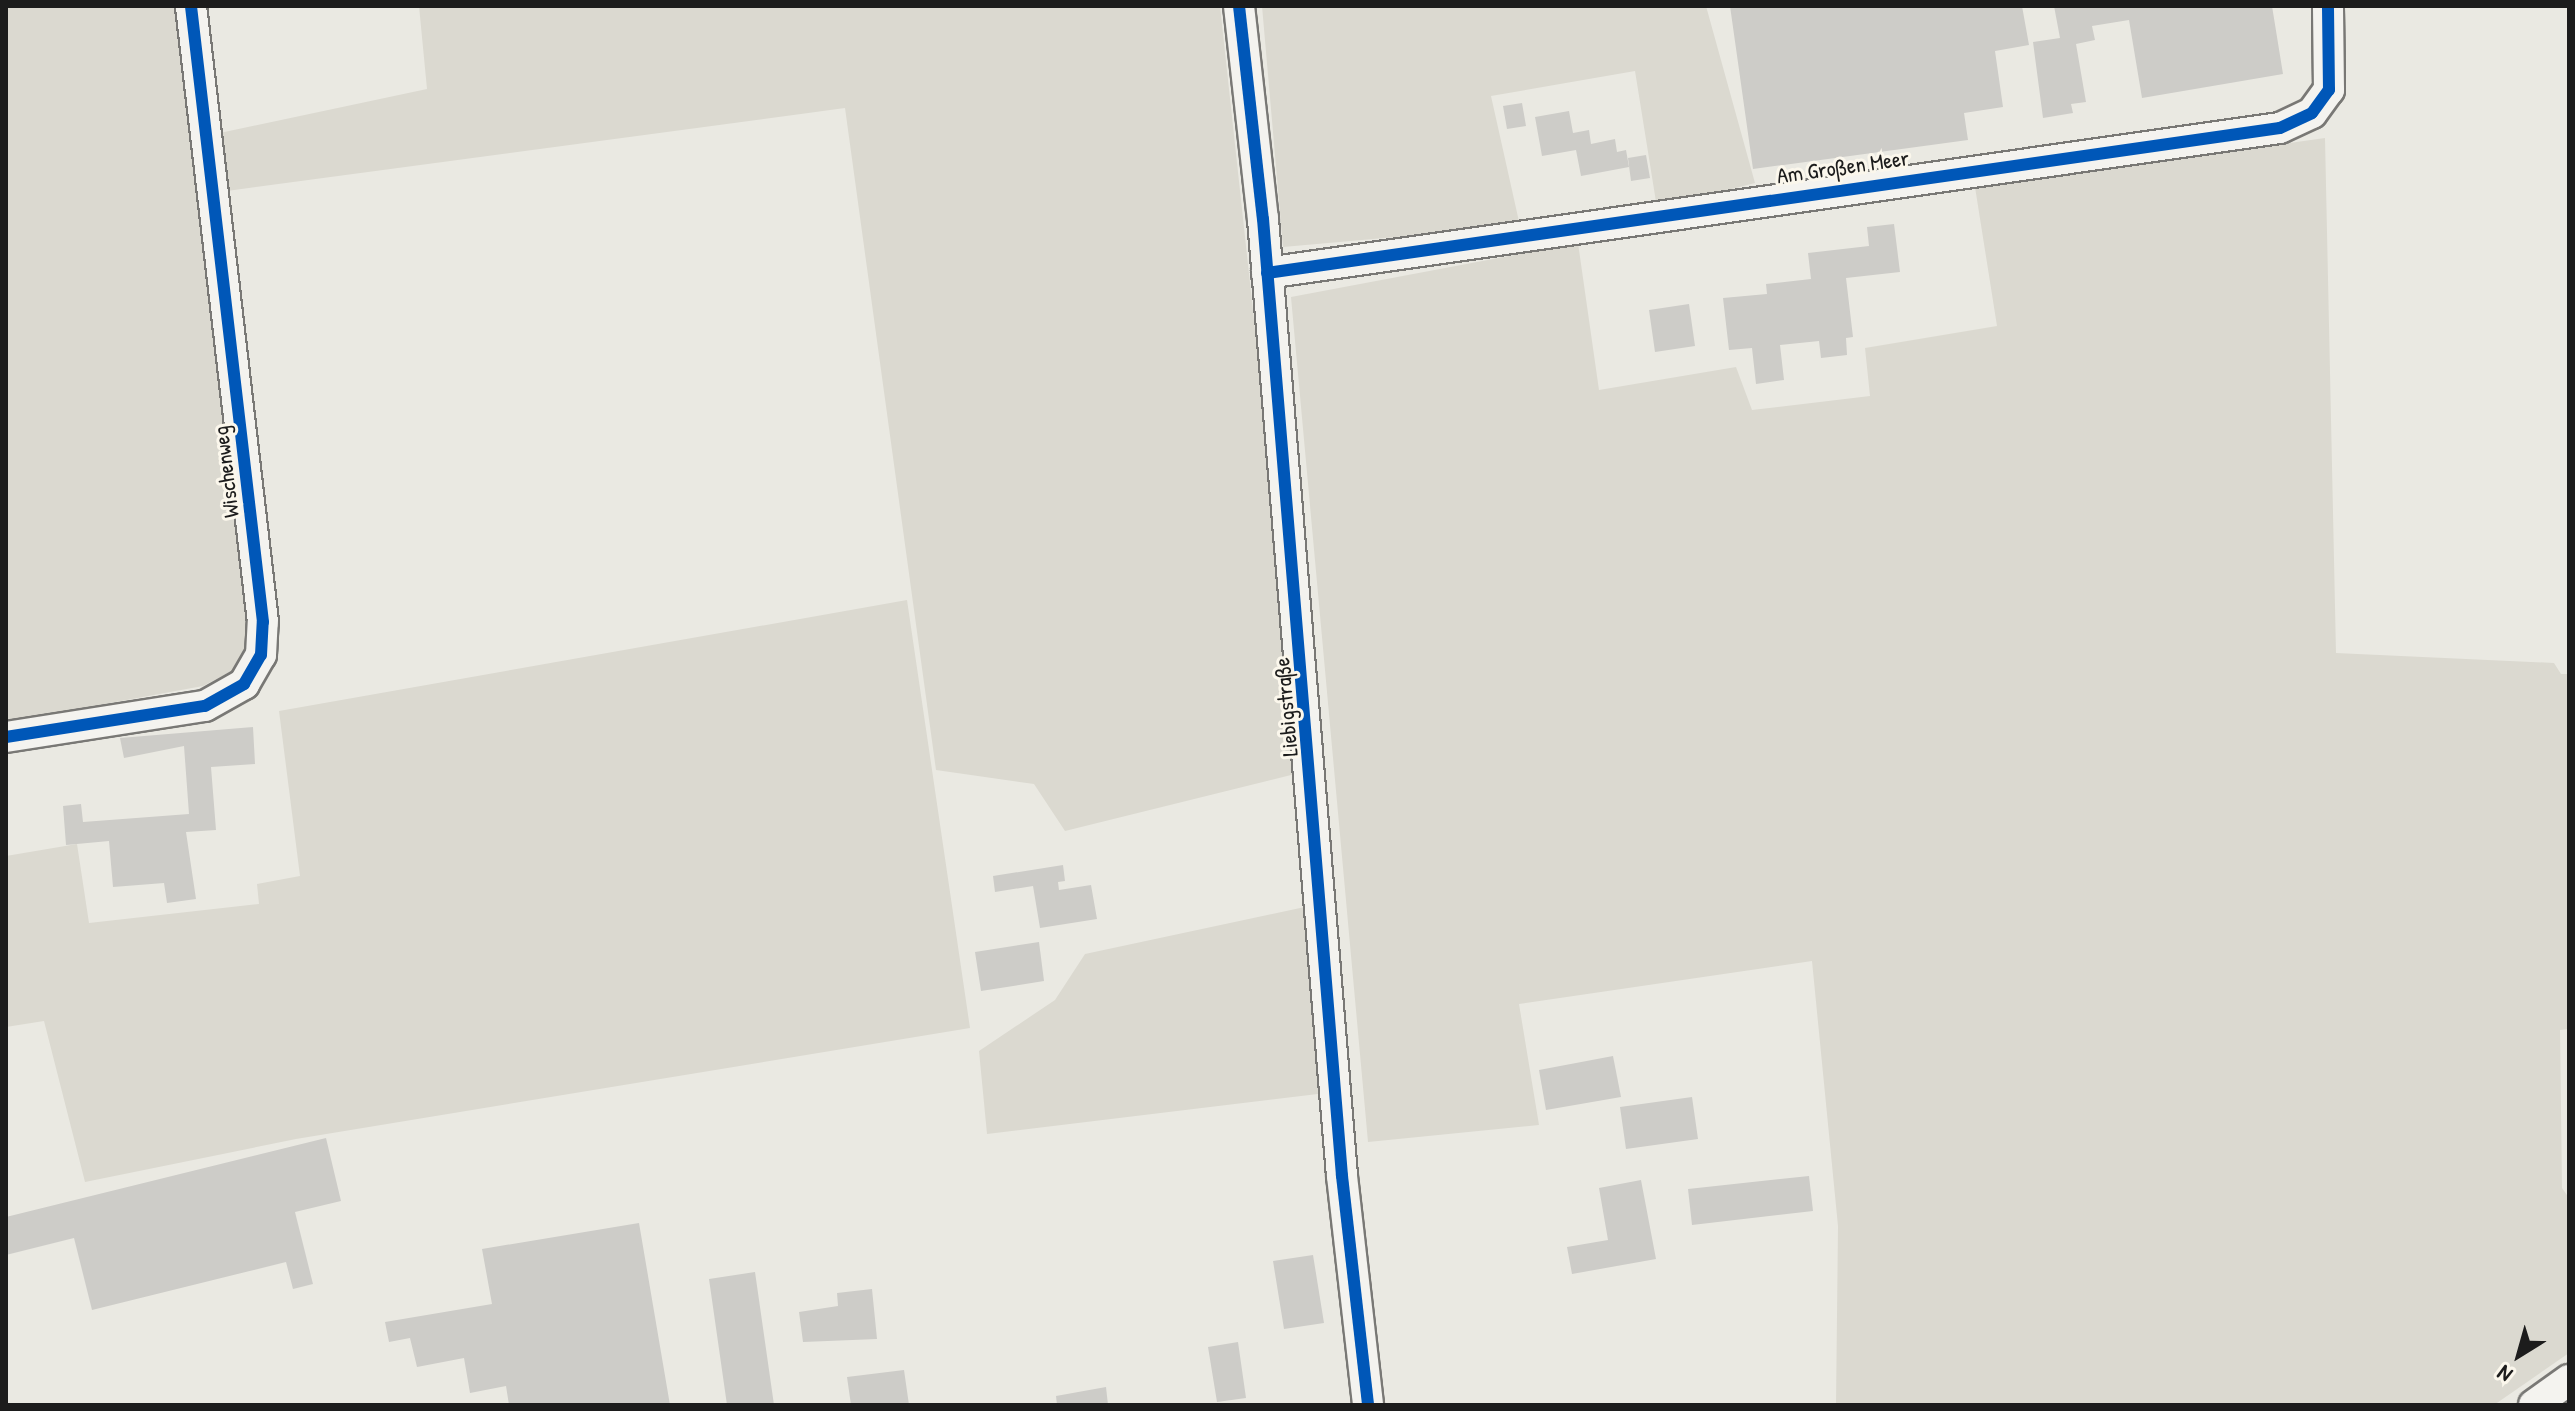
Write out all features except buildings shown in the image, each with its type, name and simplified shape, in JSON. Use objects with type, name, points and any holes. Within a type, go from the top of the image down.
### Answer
[{"type":"street","name":"Wischenweg","points":[[6,737],[205,706],[244,684],[261,655],[263,622],[191,6]]},
{"type":"street","name":"Liebigstraße","points":[[1239,6],[1267,273],[1342,1176],[1368,1405]]},
{"type":"street","name":"Am Großen Meer","points":[[1267,273],[2280,128],[2312,113],[2329,90],[2328,6]]},
{"type":"street","points":[[2534,1405],[2569,1380]]},
{"type":"shaded area","points":[[6,6],[179,6],[255,644],[243,665],[203,686],[6,722]]},
{"type":"shaded area","points":[[419,6],[1220,6],[1303,772],[1065,831],[1034,784],[936,770],[845,108],[227,191],[215,134],[427,89]]},
{"type":"shaded area","points":[[1262,6],[1706,6],[1755,183],[1657,208],[1635,71],[1491,96],[1520,226],[1283,247]]},
{"type":"shaded area","points":[[2325,138],[2336,653],[2554,663],[2561,674],[2569,674],[2569,1029],[2560,1030],[2562,1188],[2569,1198],[2569,1353],[2494,1405],[1836,1405],[1838,1226],[1812,961],[1519,1004],[1539,1125],[1368,1142],[1291,297],[1578,243],[1599,390],[1736,367],[1752,410],[1870,396],[1865,348],[1997,326],[1975,187]]},
{"type":"shaded area","points":[[907,600],[970,1028],[296,1139],[85,1182],[44,1021],[6,1027],[6,856],[77,844],[89,923],[259,904],[257,884],[300,876],[279,711]]},
{"type":"shaded area","points":[[1314,905],[1326,1093],[987,1134],[979,1051],[1055,1000],[1085,954]]},
{"type":"cycle path","points":[[6,737],[205,706],[244,684],[261,655],[263,622],[191,6]]},
{"type":"cycle path","points":[[1239,6],[1263,219],[1342,1176],[1368,1405]]},
{"type":"cycle path","points":[[1267,273],[2280,128],[2312,113],[2329,90],[2328,6]]}]
